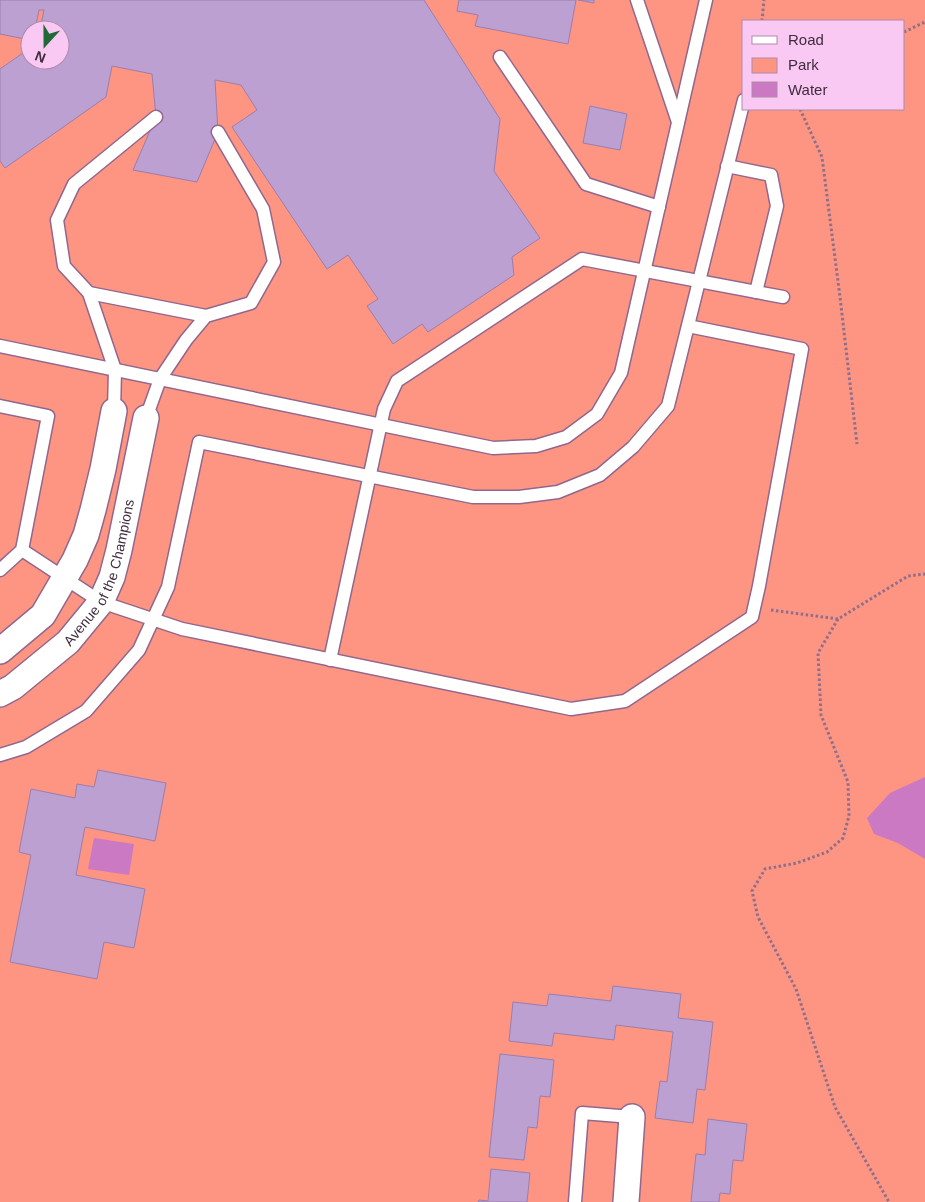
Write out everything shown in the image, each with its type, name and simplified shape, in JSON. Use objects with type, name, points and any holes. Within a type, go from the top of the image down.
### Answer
[{"type":"street","name":"Avenue of the Champions","points":[[0,651],[43,615],[75,560],[86,535],[103,469],[114,411]]},
{"type":"street","name":"Avenue of the Champions","points":[[0,694],[13,687],[68,642],[101,602],[112,577],[138,466],[146,418]]},
{"type":"street","points":[[626,1202],[632,1117]]},
{"type":"lane","points":[[637,0],[678,122]]},
{"type":"lane","points":[[0,346],[493,448],[536,446],[566,437],[597,414],[621,373],[706,0]]},
{"type":"lane","points":[[500,57],[586,184],[659,207]]},
{"type":"lane","points":[[0,755],[26,746],[86,711],[139,650],[168,587],[199,442],[473,497],[519,497],[558,492],[600,475],[633,447],[668,406],[742,108]]},
{"type":"lane","points":[[114,411],[115,370],[89,293],[64,266],[57,220],[74,184],[156,117]]},
{"type":"lane","points":[[89,293],[206,316],[251,303],[274,262],[263,210],[218,132]]},
{"type":"lane","points":[[728,166],[771,175],[777,206],[756,292]]},
{"type":"lane","points":[[330,660],[384,409],[397,381],[582,259],[784,297]]},
{"type":"lane","points":[[146,418],[160,379],[186,340],[206,316]]},
{"type":"lane","points":[[22,550],[101,602],[182,629],[571,709],[625,701],[752,617],[802,350],[688,326]]},
{"type":"lane","points":[[0,406],[48,416],[22,550],[0,570]]},
{"type":"lane","points":[[574,1202],[582,1113],[632,1117]]},
{"type":"path","points":[[762,20],[764,0]]},
{"type":"path","points":[[905,32],[925,22]]},
{"type":"path","points":[[800,110],[822,157],[856,444]]},
{"type":"path","points":[[889,1202],[835,1107],[796,989],[758,917],[752,891],[765,870],[798,863],[827,852],[843,838],[849,816],[848,782],[821,715],[818,653],[838,618],[908,576],[925,574]]},
{"type":"path","points":[[754,608],[838,618]]},
{"type":"green space","points":[[0,0],[925,0],[925,1202],[0,1202]]},
{"type":"water","points":[[925,777],[925,859],[898,843],[874,834],[867,818],[890,793]]},
{"type":"water","points":[[94,838],[134,844],[129,875],[88,869]]},
{"type":"building","points":[[0,0],[424,0],[500,119],[494,171],[540,238],[512,257],[514,275],[428,332],[422,324],[393,344],[367,306],[378,299],[348,255],[327,269],[232,127],[257,110],[241,85],[215,80],[218,132],[197,182],[133,170],[156,117],[152,74],[112,66],[106,97],[5,168],[0,161],[0,69],[20,55],[20,70],[70,70],[70,20],[42,20],[44,10],[39,10],[37,20],[20,20],[20,38],[0,34]]},
{"type":"building","points":[[459,0],[576,0],[568,44],[475,26],[478,15],[457,11]]},
{"type":"building","points":[[578,0],[594,0],[594,3]]},
{"type":"building","points":[[590,106],[627,114],[620,150],[583,143]]},
{"type":"building","points":[[98,770],[166,783],[155,841],[85,827],[76,875],[145,889],[134,948],[104,942],[97,979],[10,962],[31,855],[19,852],[31,789],[75,798],[77,784],[94,787]]},
{"type":"building","points":[[613,986],[681,994],[678,1018],[713,1022],[705,1090],[697,1089],[693,1123],[655,1118],[660,1081],[667,1082],[673,1032],[616,1025],[614,1040],[554,1033],[552,1046],[509,1041],[513,1002],[547,1006],[549,994],[611,1001]]},
{"type":"building","points":[[500,1054],[554,1060],[550,1097],[540,1096],[537,1128],[528,1127],[524,1160],[489,1157]]},
{"type":"building","points":[[708,1119],[747,1124],[743,1161],[733,1160],[730,1194],[720,1193],[719,1202],[691,1202],[696,1154],[705,1155]]},
{"type":"building","points":[[491,1169],[530,1173],[527,1202],[478,1202],[479,1200],[488,1201]]}]
